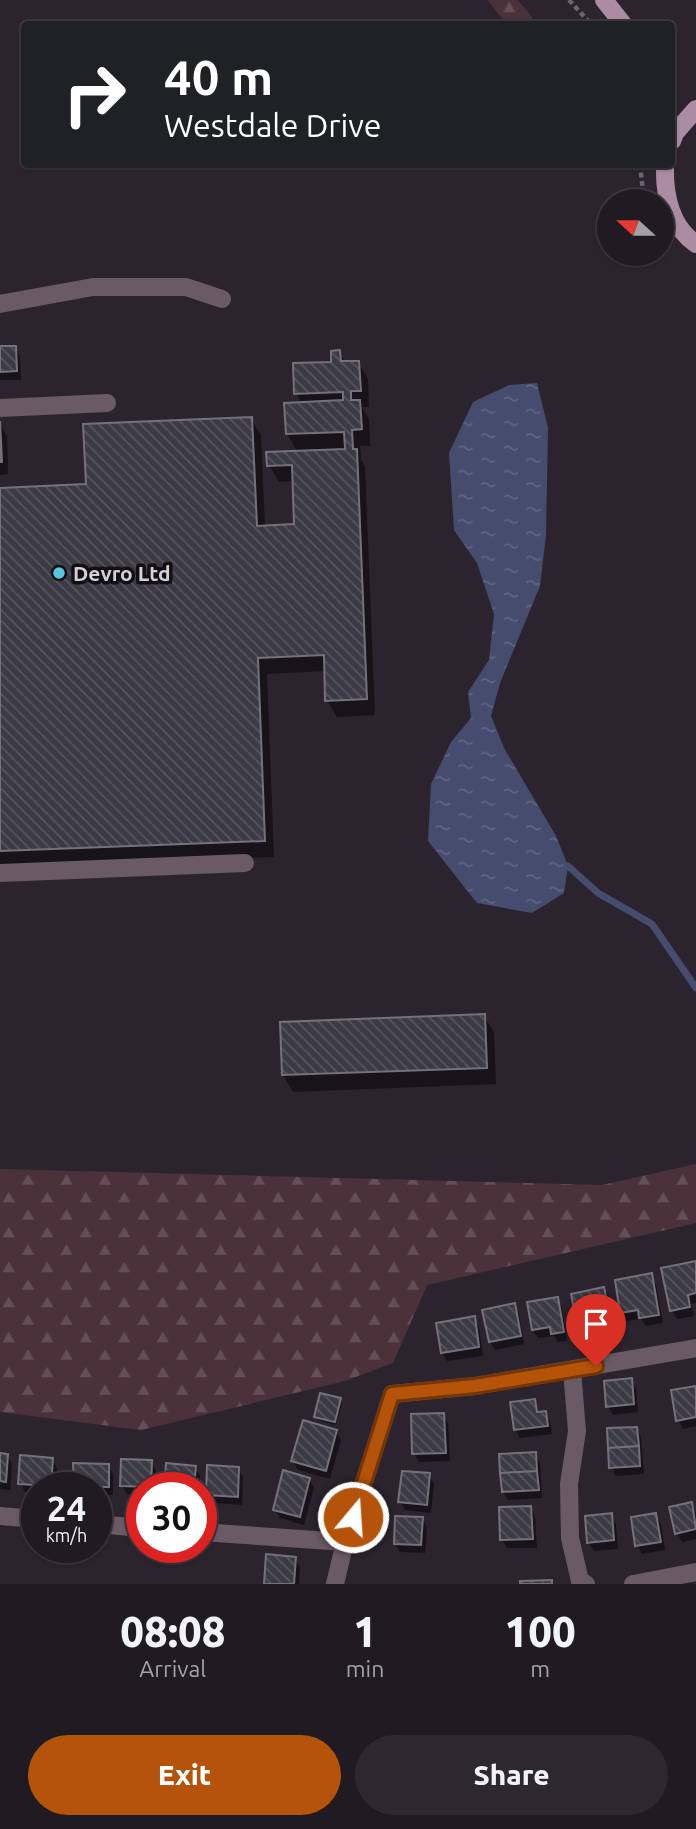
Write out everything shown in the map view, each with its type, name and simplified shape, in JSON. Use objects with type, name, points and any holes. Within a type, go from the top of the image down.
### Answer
[{"type":"main road","points":[[604,0],[621,21]]},
{"type":"main road","points":[[675,131],[696,109]]},
{"type":"main road","points":[[665,168],[664,190],[674,218],[696,244]]},
{"type":"street","points":[[0,304],[93,287],[186,287],[222,299]]},
{"type":"street","points":[[0,408],[107,402]]},
{"type":"street","points":[[0,873],[245,863]]},
{"type":"street","points":[[335,1584],[345,1542],[392,1394],[475,1386],[696,1348]]},
{"type":"street","points":[[572,1370],[577,1431],[569,1484],[570,1538],[580,1581],[586,1584]]},
{"type":"street","points":[[0,1516],[21,1518]]},
{"type":"street","points":[[217,1533],[345,1542]]},
{"type":"street","points":[[633,1584],[685,1578]]},
{"type":"path","points":[[569,0],[588,21]]},
{"type":"path","points":[[640,168],[642,189]]},
{"type":"green space","points":[[488,0],[518,0],[535,21],[504,21]]},
{"type":"green space","points":[[696,1164],[696,1223],[427,1285],[393,1363],[345,1381],[141,1430],[0,1412],[0,1169],[602,1185]]},
{"type":"water","points":[[537,383],[548,428],[546,535],[540,586],[500,683],[491,716],[504,748],[556,836],[568,866],[564,893],[532,913],[477,903],[428,841],[431,784],[451,742],[471,718],[468,692],[489,660],[494,614],[477,563],[454,530],[449,453],[473,402],[509,385]]},
{"type":"building","points":[[0,346],[16,346],[17,371],[0,372]]},
{"type":"building","points":[[340,350],[341,361],[359,361],[361,391],[351,391],[351,400],[360,400],[362,429],[352,430],[353,449],[357,449],[367,699],[325,701],[324,655],[258,658],[265,841],[0,851],[0,488],[86,484],[83,424],[252,417],[257,526],[294,524],[292,465],[267,466],[266,452],[345,449],[344,432],[286,434],[284,403],[343,400],[343,392],[294,394],[293,363],[331,362],[331,351]]},
{"type":"building","points":[[0,421],[2,462],[0,462]]},
{"type":"building","points":[[485,1014],[487,1068],[282,1075],[280,1022]]},
{"type":"building","points":[[696,1261],[696,1293],[688,1295],[690,1307],[670,1311],[661,1268]]},
{"type":"building","points":[[652,1273],[659,1315],[639,1318],[638,1310],[620,1313],[615,1280]]},
{"type":"building","points":[[604,1287],[610,1317],[577,1324],[571,1294]]},
{"type":"building","points":[[558,1297],[564,1332],[551,1334],[550,1327],[532,1330],[527,1302]]},
{"type":"building","points":[[515,1303],[521,1336],[489,1342],[482,1310]]},
{"type":"building","points":[[475,1316],[479,1347],[441,1353],[436,1323]]},
{"type":"building","points":[[632,1378],[634,1404],[606,1407],[604,1381]]},
{"type":"building","points":[[696,1386],[696,1417],[676,1421],[671,1390]]},
{"type":"building","points":[[320,1393],[341,1398],[335,1422],[314,1417]]},
{"type":"building","points":[[535,1399],[537,1412],[546,1411],[548,1426],[514,1430],[510,1402]]},
{"type":"building","points":[[444,1413],[446,1453],[412,1454],[411,1414]]},
{"type":"building","points":[[303,1420],[337,1430],[326,1471],[291,1461]]},
{"type":"building","points":[[637,1427],[639,1446],[608,1448],[607,1428]]},
{"type":"building","points":[[639,1446],[640,1466],[609,1468],[608,1448]]},
{"type":"building","points":[[536,1452],[537,1471],[500,1473],[499,1454]]},
{"type":"building","points":[[0,1453],[8,1454],[6,1482],[0,1481]]},
{"type":"building","points":[[20,1455],[53,1458],[52,1472],[21,1472],[21,1484],[18,1484]]},
{"type":"building","points":[[121,1459],[152,1460],[152,1472],[126,1472],[126,1486],[120,1486]]},
{"type":"building","points":[[73,1463],[109,1464],[109,1472],[73,1472]]},
{"type":"building","points":[[166,1463],[196,1466],[195,1472],[165,1472]]},
{"type":"building","points":[[207,1465],[239,1467],[238,1497],[217,1496],[217,1472],[207,1472]]},
{"type":"building","points":[[283,1470],[310,1478],[300,1517],[273,1510]]},
{"type":"building","points":[[402,1471],[430,1473],[427,1505],[398,1502]]},
{"type":"building","points":[[537,1471],[539,1490],[502,1492],[500,1473]]},
{"type":"building","points":[[692,1502],[696,1529],[675,1534],[669,1507]]},
{"type":"building","points":[[531,1506],[533,1539],[500,1540],[499,1507]]},
{"type":"building","points":[[612,1513],[614,1540],[587,1543],[585,1516]]},
{"type":"building","points":[[656,1513],[661,1542],[635,1546],[631,1517]]},
{"type":"building","points":[[395,1516],[423,1517],[421,1545],[394,1544]]},
{"type":"building","points":[[266,1554],[296,1557],[294,1584],[264,1584]]},
{"type":"building","points":[[552,1580],[552,1584],[520,1584],[520,1581]]},
{"type":"waterway","points":[[568,866],[598,893],[652,924],[696,988]]},
{"type":"place","name":"Devro Ltd","points":[[59,573]]},
{"type":"route","points":[[353,1517],[392,1394],[475,1386],[596,1366]]}]
